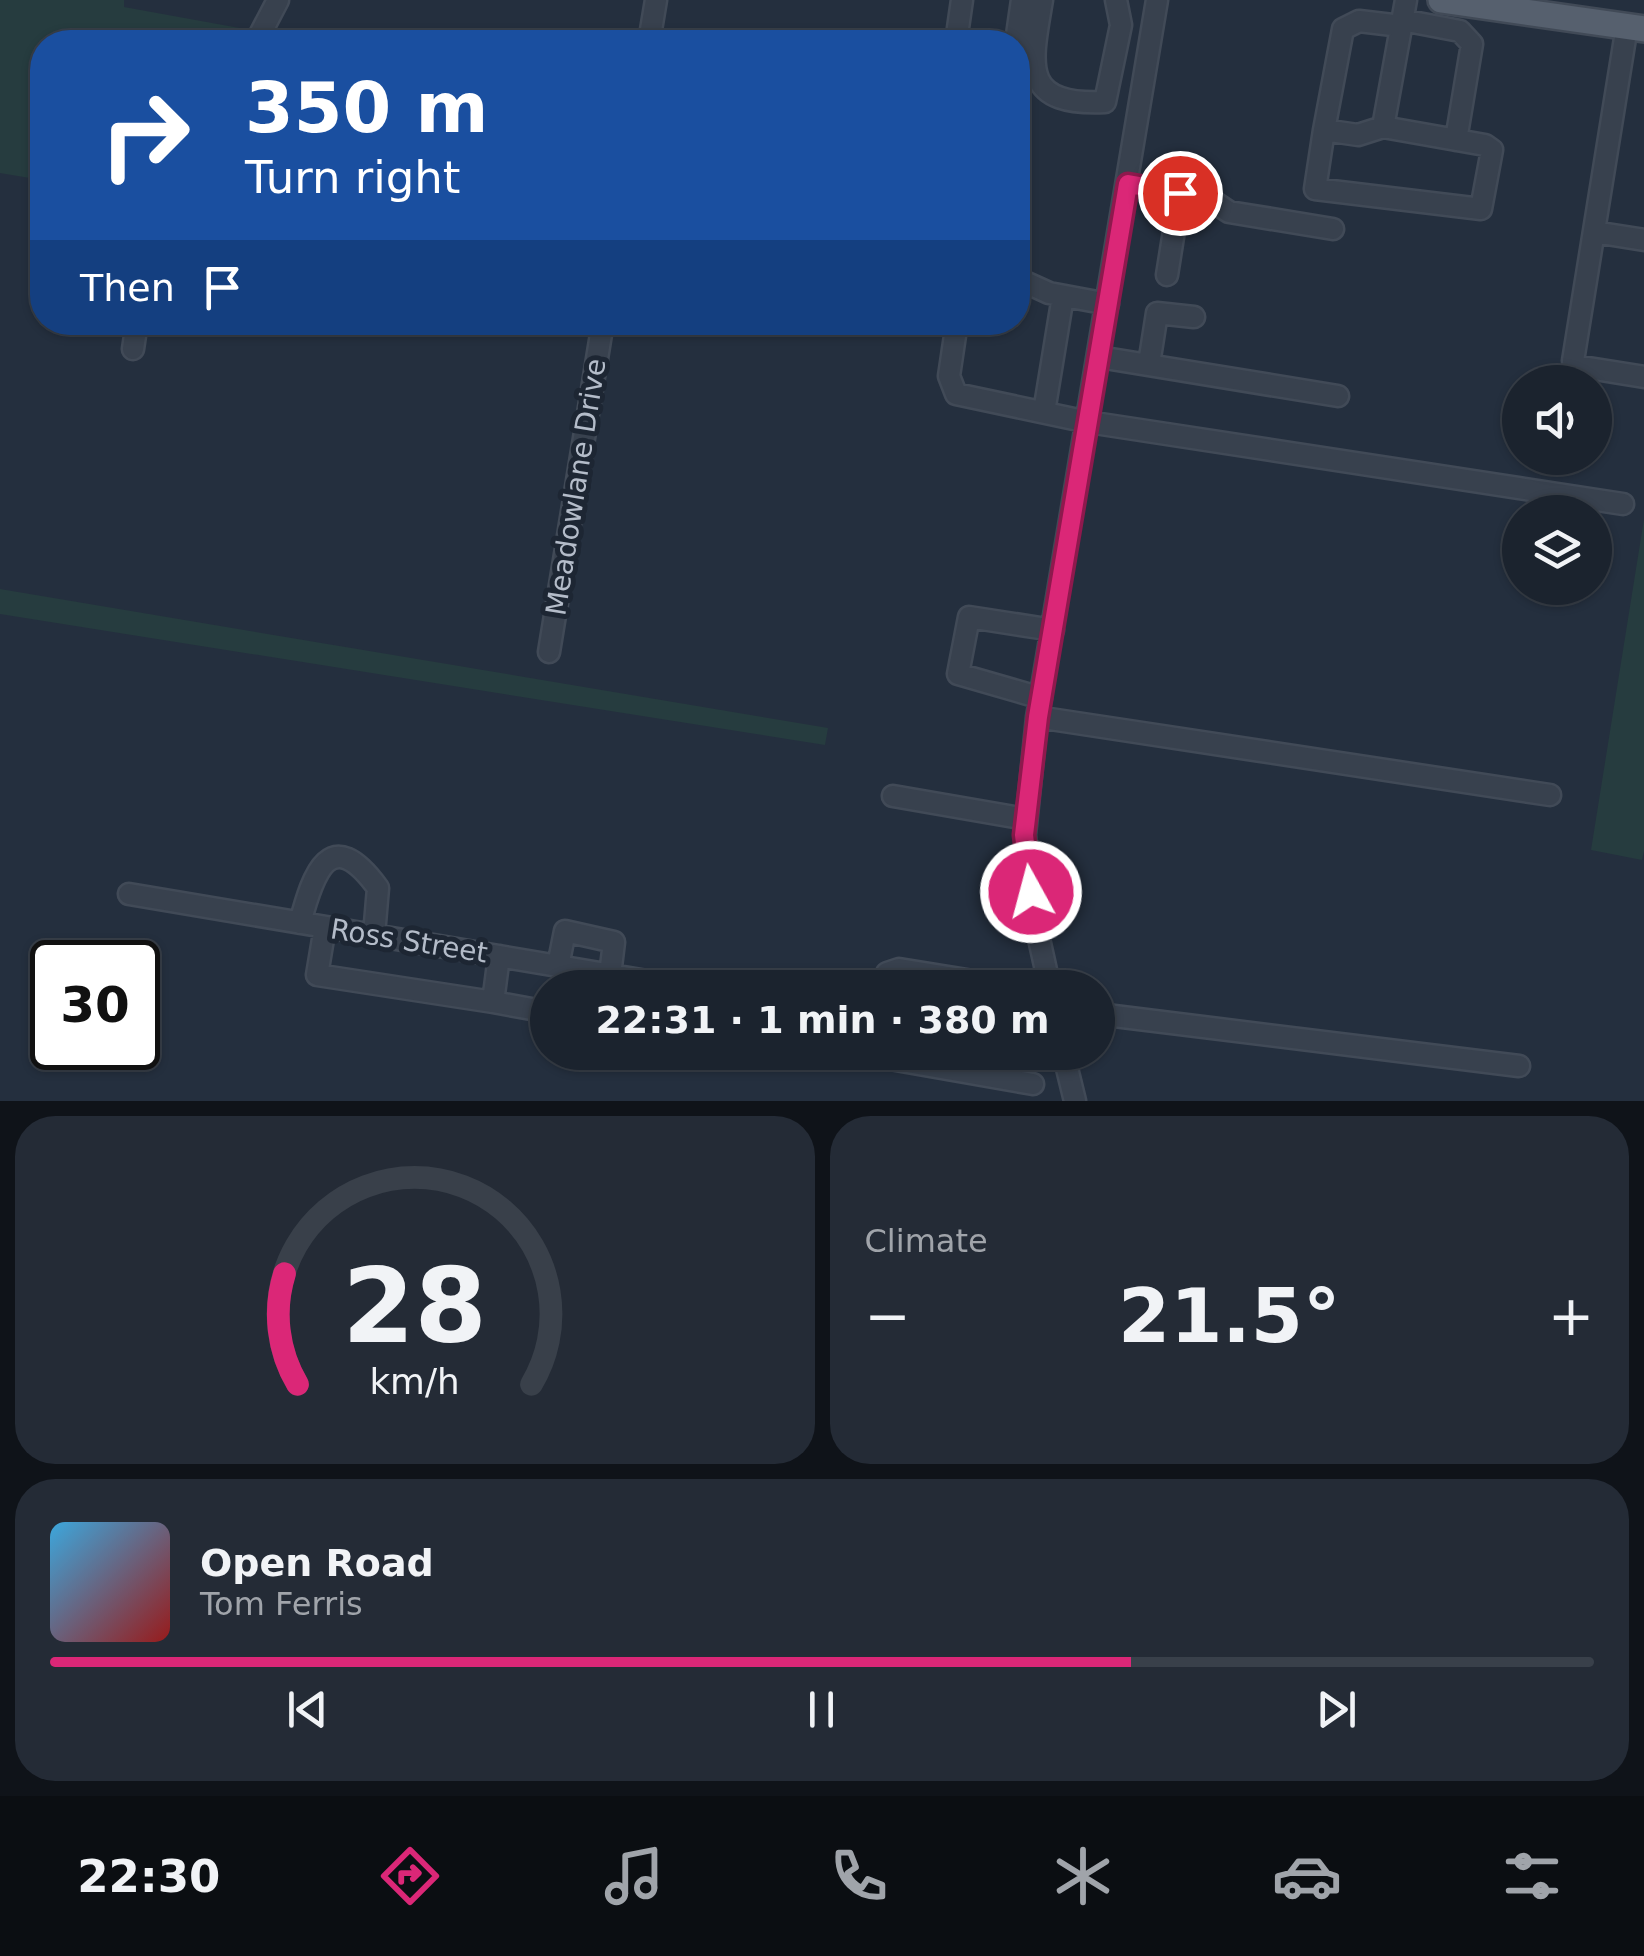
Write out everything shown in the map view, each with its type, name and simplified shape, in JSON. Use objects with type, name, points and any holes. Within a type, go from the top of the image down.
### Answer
[{"type":"main road","points":[[1441,0],[1514,5],[1636,28]]},
{"type":"street","points":[[651,30],[656,0]]},
{"type":"street","points":[[958,30],[962,0]]},
{"type":"street","points":[[1018,30],[1022,0]]},
{"type":"street","points":[[1042,0],[1031,66],[1039,86],[1056,98],[1105,102],[1121,25],[1116,0]]},
{"type":"street","points":[[1046,970],[1035,921],[1026,819],[1039,708],[1158,0]]},
{"type":"street","points":[[261,30],[274,2]]},
{"type":"street","points":[[1383,126],[1403,15]]},
{"type":"street","points":[[1324,130],[1358,135],[1383,126],[1492,150],[1481,209],[1315,188],[1324,130],[1343,28],[1359,21],[1403,15],[1460,31],[1472,44],[1456,140]]},
{"type":"street","points":[[1636,28],[1594,232],[1574,364],[1644,377]]},
{"type":"street","points":[[1115,63],[1148,70]]},
{"type":"street","points":[[1128,184],[1208,198],[1229,212],[1332,229]]},
{"type":"street","points":[[1167,275],[1180,193]]},
{"type":"street","points":[[1594,232],[1644,240]]},
{"type":"street","points":[[1030,284],[1064,296],[1108,304]]},
{"type":"street","points":[[1044,412],[1064,296]]},
{"type":"street","points":[[1149,364],[1157,313],[1194,317]]},
{"type":"street","points":[[133,349],[135,335]]},
{"type":"street","name":"Meadowlane Drive","points":[[548,652],[601,335]]},
{"type":"street","points":[[955,335],[949,376],[956,394],[1088,422],[1623,504]]},
{"type":"street","points":[[1099,357],[1338,396]]},
{"type":"street","points":[[1053,630],[969,618],[958,674],[1039,708],[1550,795]]},
{"type":"street","points":[[893,796],[1026,819]]},
{"type":"street","points":[[300,923],[314,872],[324,862],[340,859],[361,864],[378,888],[374,935]]},
{"type":"street","name":"Ross Street","points":[[129,894],[584,970]]},
{"type":"street","points":[[325,928],[318,975],[530,1009]]},
{"type":"street","points":[[558,966],[565,931],[614,942],[610,970]]},
{"type":"street","points":[[493,1002],[498,956]]},
{"type":"street","points":[[1115,1016],[1518,1066]]},
{"type":"street","points":[[953,1070],[1033,1084]]},
{"type":"street","points":[[1067,1070],[1074,1101]]},
{"type":"green space","points":[[0,0],[124,0],[124,7],[251,30],[30,30],[30,178],[0,173]]},
{"type":"green space","points":[[1644,519],[1644,851],[1642,860],[1591,850]]},
{"type":"green space","points":[[0,589],[828,728],[825,745],[0,614]]},
{"type":"route","points":[[1031,892],[1024,835],[1038,717],[1128,184],[1180,193]]}]
